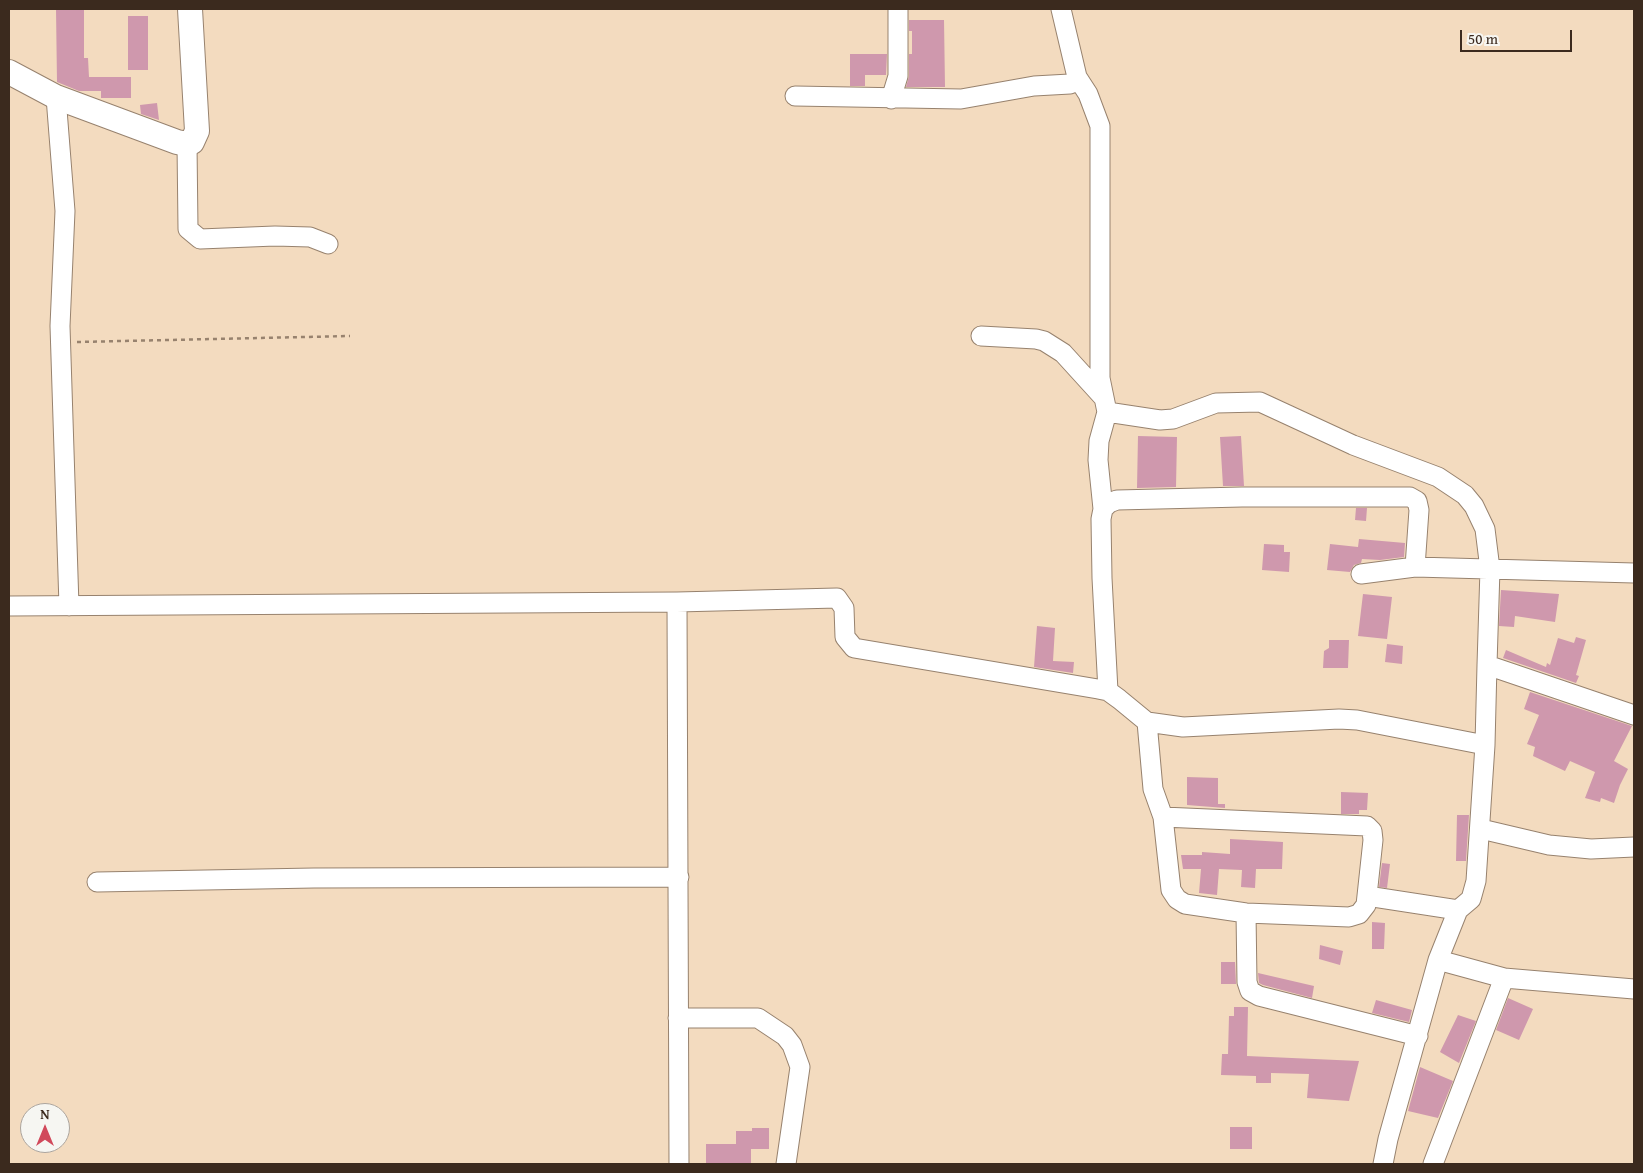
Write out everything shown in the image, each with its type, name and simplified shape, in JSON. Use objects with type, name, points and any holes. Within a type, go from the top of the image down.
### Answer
[{"type":"main road","points":[[9,72],[56,97],[187,144],[192,142],[196,131],[190,9]]},
{"type":"street","points":[[891,99],[898,76],[898,9]]},
{"type":"street","points":[[1061,9],[1077,76],[1088,94],[1100,126],[1100,378],[1105,405],[1098,451],[1103,509],[1102,578],[1108,691]]},
{"type":"street","points":[[795,96],[961,99],[1034,86],[1070,84],[1075,82],[1077,76]]},
{"type":"street","points":[[56,97],[65,211],[61,342],[69,606]]},
{"type":"street","points":[[187,144],[187,217],[188,229],[192,234],[200,239],[275,236],[310,238],[328,244]]},
{"type":"street","points":[[981,336],[1036,339],[1044,342],[1062,354],[1105,405],[1160,420],[1173,419],[1216,403],[1232,401],[1260,402],[1353,445],[1417,468],[1465,495],[1474,506],[1485,529],[1490,570],[1485,745],[1481,829],[1476,882],[1471,899],[1458,910],[1438,960],[1383,1164]]},
{"type":"street","points":[[1103,509],[1109,503],[1117,500],[1242,497],[1410,498],[1417,501],[1419,510],[1415,567]]},
{"type":"street","points":[[1361,574],[1415,567],[1634,573]]},
{"type":"street","points":[[9,606],[677,602],[837,598],[844,608],[844,637],[854,648],[1108,691],[1146,722],[1183,727],[1339,719],[1357,720],[1485,745]]},
{"type":"street","points":[[677,602],[679,1164]]},
{"type":"street","points":[[1488,665],[1634,715]]},
{"type":"street","points":[[1146,722],[1153,789],[1163,817],[1171,890],[1177,899],[1184,904],[1246,913],[1349,917],[1359,914],[1366,905],[1373,840],[1372,831],[1367,826],[1163,817]]},
{"type":"street","points":[[1481,829],[1549,846],[1591,850],[1634,847]]},
{"type":"street","points":[[97,882],[324,878],[679,877]]},
{"type":"street","points":[[1366,896],[1458,910]]},
{"type":"street","points":[[1246,913],[1247,982],[1250,991],[1259,996],[1418,1036]]},
{"type":"street","points":[[1438,960],[1504,978],[1634,989]]},
{"type":"street","points":[[1433,1164],[1504,978]]},
{"type":"street","points":[[678,1018],[758,1018],[785,1036],[792,1046],[800,1067],[786,1164]]},
{"type":"path","points":[[61,342],[350,336]]},
{"type":"building","points":[[56,9],[84,9],[84,58],[88,58],[89,77],[131,77],[131,98],[101,98],[101,91],[79,91],[57,82]]},
{"type":"building","points":[[128,16],[148,16],[148,70],[128,70]]},
{"type":"building","points":[[909,20],[944,20],[945,87],[906,87],[909,76],[909,54],[912,54],[912,31],[909,31]]},
{"type":"building","points":[[850,54],[887,54],[886,75],[865,75],[865,86],[850,86]]},
{"type":"building","points":[[157,103],[159,120],[141,114],[140,105]]},
{"type":"building","points":[[1138,436],[1177,437],[1176,487],[1137,488]]},
{"type":"building","points":[[1241,436],[1244,486],[1223,486],[1220,437]]},
{"type":"building","points":[[1356,508],[1367,508],[1366,521],[1355,520]]},
{"type":"building","points":[[1359,539],[1405,543],[1404,557],[1380,560],[1362,559],[1361,563],[1354,565],[1350,572],[1327,570],[1330,544],[1358,547]]},
{"type":"building","points":[[1264,544],[1284,545],[1284,552],[1290,552],[1289,572],[1262,570]]},
{"type":"building","points":[[1501,590],[1559,594],[1555,622],[1515,616],[1514,627],[1499,626]]},
{"type":"building","points":[[1363,594],[1392,597],[1387,639],[1358,636]]},
{"type":"building","points":[[1037,626],[1055,628],[1053,661],[1074,662],[1073,673],[1034,667]]},
{"type":"building","points":[[1576,637],[1586,640],[1576,675],[1579,676],[1576,683],[1503,658],[1506,650],[1546,667],[1547,663],[1550,665],[1558,638],[1574,643]]},
{"type":"building","points":[[1329,640],[1349,640],[1348,668],[1323,668],[1324,651],[1329,648]]},
{"type":"building","points":[[1387,644],[1403,646],[1402,664],[1385,662]]},
{"type":"building","points":[[1530,692],[1632,726],[1614,761],[1628,769],[1614,803],[1601,798],[1600,802],[1585,798],[1595,772],[1570,761],[1565,771],[1533,756],[1535,747],[1527,744],[1539,715],[1524,709]]},
{"type":"building","points":[[1187,777],[1218,778],[1218,804],[1225,804],[1225,808],[1187,805]]},
{"type":"building","points":[[1341,792],[1368,793],[1367,810],[1359,810],[1359,814],[1341,814]]},
{"type":"building","points":[[1457,815],[1469,815],[1466,861],[1456,861]]},
{"type":"building","points":[[1230,839],[1283,842],[1282,869],[1256,869],[1255,888],[1241,887],[1242,870],[1219,869],[1217,895],[1199,893],[1201,869],[1183,869],[1181,855],[1202,855],[1202,852],[1230,854]]},
{"type":"building","points":[[1382,863],[1390,864],[1387,888],[1379,887]]},
{"type":"building","points":[[1372,922],[1385,923],[1384,949],[1372,949]]},
{"type":"building","points":[[1320,945],[1343,951],[1340,965],[1319,959]]},
{"type":"building","points":[[1221,962],[1235,962],[1236,984],[1221,984]]},
{"type":"building","points":[[1258,973],[1314,986],[1312,998],[1263,985],[1259,983]]},
{"type":"building","points":[[1508,998],[1533,1009],[1519,1040],[1496,1030]]},
{"type":"building","points":[[1376,1000],[1412,1010],[1409,1022],[1372,1013]]},
{"type":"building","points":[[1234,1007],[1248,1007],[1247,1056],[1359,1061],[1349,1101],[1307,1098],[1309,1074],[1271,1073],[1271,1083],[1256,1083],[1256,1076],[1221,1075],[1222,1054],[1228,1054],[1229,1016],[1234,1016]]},
{"type":"building","points":[[1458,1015],[1476,1021],[1459,1063],[1440,1052]]},
{"type":"building","points":[[1420,1067],[1453,1081],[1438,1118],[1408,1111]]},
{"type":"building","points":[[1230,1127],[1252,1127],[1252,1149],[1230,1149]]},
{"type":"building","points":[[752,1128],[769,1128],[769,1149],[751,1149],[751,1164],[706,1164],[706,1144],[736,1144],[736,1131],[752,1131]]}]
